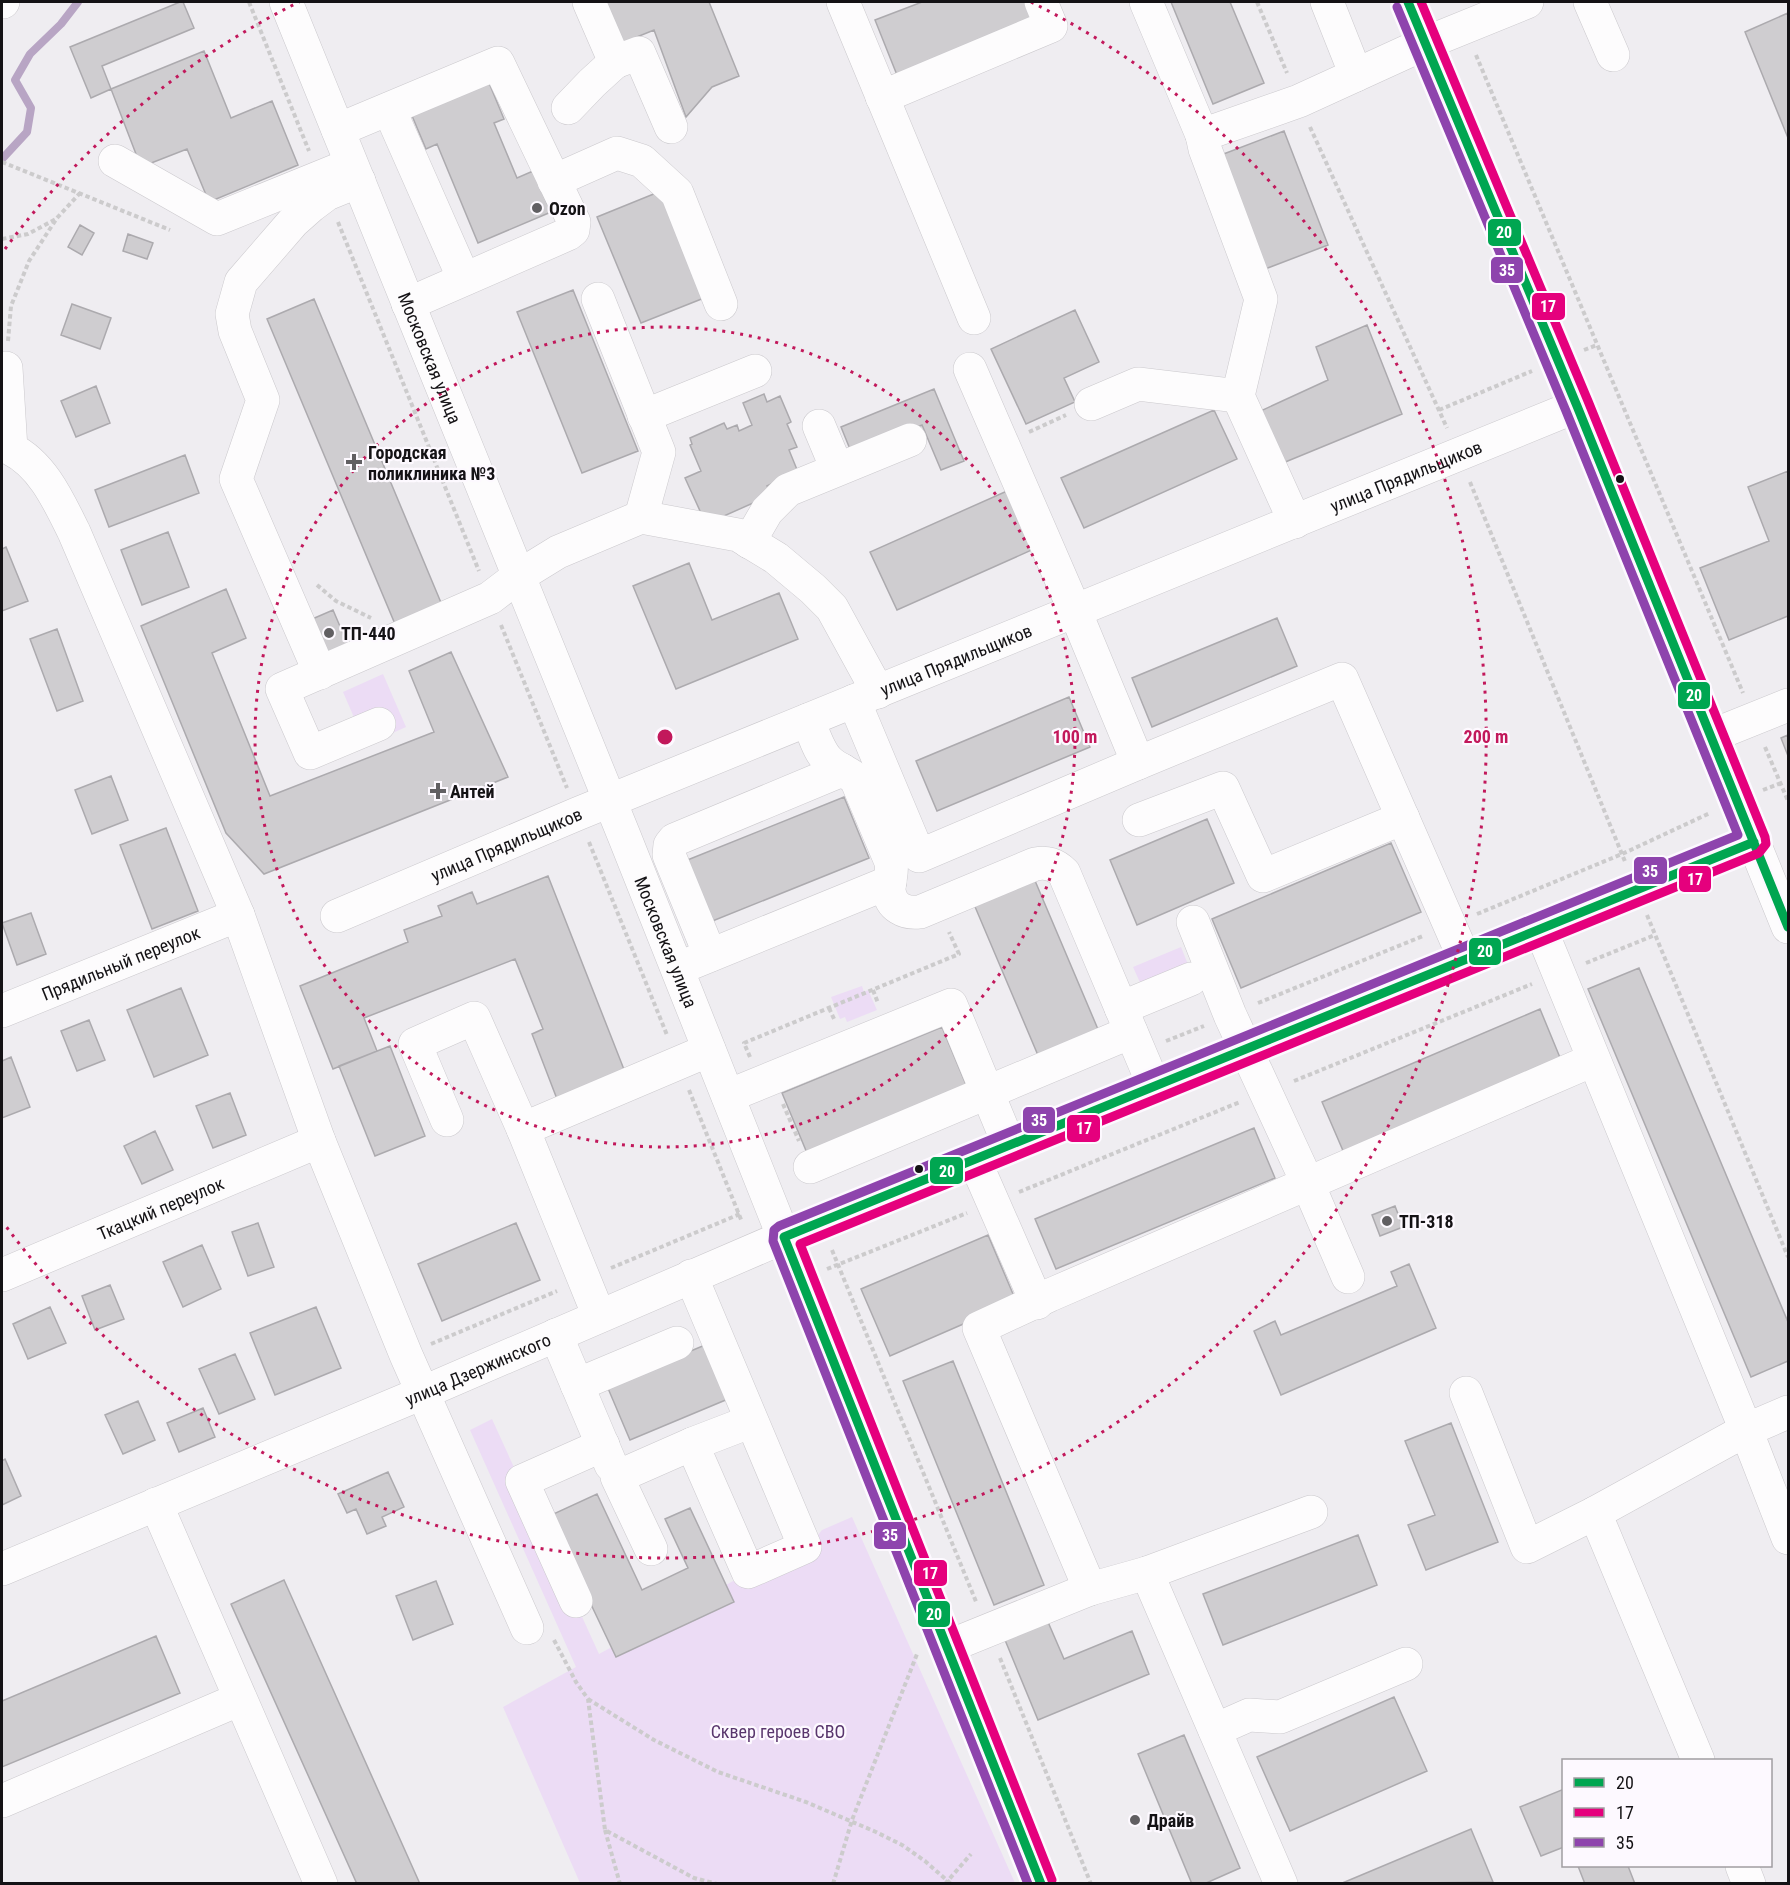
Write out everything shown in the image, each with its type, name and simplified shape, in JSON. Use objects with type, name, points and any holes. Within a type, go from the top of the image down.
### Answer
[{"type":"street","name":"Московская улица","points":[[286,2],[610,801],[801,1280],[934,1656],[1041,1884]]},
{"type":"street","points":[[590,2],[615,62]]},
{"type":"street","points":[[843,2],[974,318]]},
{"type":"street","points":[[882,97],[1051,26],[1041,2]]},
{"type":"street","points":[[1146,2],[1202,135],[1205,149],[1261,299],[1238,396],[1295,522]]},
{"type":"street","points":[[1327,2],[1356,75]]},
{"type":"street","points":[[1408,2],[1577,406],[1788,924]]},
{"type":"street","points":[[1202,135],[1299,101],[1426,43],[1527,2]]},
{"type":"street","points":[[1590,2],[1613,55]]},
{"type":"street","points":[[568,108],[615,62],[639,53],[671,127]]},
{"type":"street","points":[[338,130],[498,63],[574,222],[571,232],[408,304]]},
{"type":"street","points":[[389,109],[464,279]]},
{"type":"street","points":[[555,181],[617,153],[642,161],[676,193],[721,304]]},
{"type":"street","points":[[115,160],[217,219],[323,186],[355,172]]},
{"type":"street","points":[[320,673],[236,479],[263,400],[235,331],[231,314],[241,282],[323,186]]},
{"type":"street","points":[[598,299],[659,452],[641,517]]},
{"type":"street","points":[[6,368],[6,448],[23,455],[48,484],[74,532],[238,915],[319,1141],[422,1393],[538,1629]]},
{"type":"street","points":[[970,369],[1138,763]]},
{"type":"street","points":[[644,416],[755,371]]},
{"type":"street","points":[[1091,404],[1138,384],[1238,396]]},
{"type":"street","name":"улица Прядильщиков","points":[[337,915],[578,814],[1577,406]]},
{"type":"street","points":[[819,426],[837,469]]},
{"type":"street","points":[[749,542],[766,511],[788,490],[910,440]]},
{"type":"street","points":[[379,724],[310,753],[282,689],[490,598],[519,576],[558,552],[641,517],[738,535],[776,558],[813,589],[831,608],[866,697],[919,856],[1342,679],[1465,960]]},
{"type":"street","points":[[1711,736],[1788,705]]},
{"type":"street","points":[[808,720],[827,760],[849,772],[856,779],[891,862],[889,892],[897,907],[911,913],[920,912],[1035,864],[1044,863],[1059,868],[1064,873],[1154,1086]]},
{"type":"street","points":[[710,955],[669,855],[670,845],[674,840],[842,770]]},
{"type":"street","points":[[1139,820],[1223,788],[1263,876],[1403,818]]},
{"type":"street","name":"улица Дзержинского","points":[[2,1569],[422,1393],[820,1222],[1754,842]]},
{"type":"street","points":[[677,969],[890,882]]},
{"type":"street","name":"Прядильный переулок","points":[[2,1011],[238,915]]},
{"type":"street","points":[[1193,922],[1230,1015],[1348,1277]]},
{"type":"street","points":[[1541,930],[1788,1538]]},
{"type":"street","points":[[810,1167],[987,1093],[1126,1020],[1191,979]]},
{"type":"street","points":[[728,1096],[951,1005],[1009,1145]]},
{"type":"street","points":[[447,1120],[415,1044],[474,1018],[523,1129],[599,1316]]},
{"type":"street","points":[[523,1129],[710,1050]]},
{"type":"street","points":[[1090,1588],[979,1328],[1593,1060]]},
{"type":"street","name":"Ткацкий переулок","points":[[2,1275],[319,1141]]},
{"type":"street","points":[[974,1159],[1037,1303]]},
{"type":"street","points":[[691,1276],[805,1547],[748,1572],[692,1444]]},
{"type":"street","points":[[556,1335],[617,1477],[651,1549]]},
{"type":"street","points":[[577,1385],[677,1343]]},
{"type":"street","points":[[1467,1393],[1527,1547],[1595,1513],[1746,1430],[1788,1412]]},
{"type":"street","points":[[617,1477],[752,1421]]},
{"type":"street","points":[[576,1601],[522,1480],[603,1445]]},
{"type":"street","points":[[156,1504],[321,1884]]},
{"type":"street","points":[[934,1656],[988,1630],[1090,1588],[1147,1573],[1311,1512]]},
{"type":"street","points":[[1595,1513],[1697,1759]]},
{"type":"street","points":[[1147,1573],[1281,1884]]},
{"type":"street","points":[[1215,1730],[1249,1715],[1280,1717],[1406,1664]]},
{"type":"street","points":[[2,1801],[240,1699]]},
{"type":"street","points":[[1742,1867],[1749,1884]]},
{"type":"path","points":[[249,2],[753,1250]]},
{"type":"path","points":[[1257,2],[1299,101],[1459,454],[1788,1257]]},
{"type":"path","points":[[1464,27],[1788,801]]},
{"type":"path","points":[[2,162],[175,231]]},
{"type":"path","points":[[6,368],[11,306],[29,261],[57,218],[80,193]]},
{"type":"path","points":[[2,239],[28,234],[57,218]]},
{"type":"path","points":[[1439,410],[1597,345]]},
{"type":"path","points":[[1003,443],[1091,404]]},
{"type":"path","points":[[316,584],[336,601],[374,620],[384,645]]},
{"type":"path","points":[[1230,1015],[1622,854],[1781,783]]},
{"type":"path","points":[[810,1167],[767,1080],[744,1043],[959,954],[938,905]]},
{"type":"path","points":[[801,1280],[1655,934]]},
{"type":"path","points":[[820,1222],[1091,1884]]},
{"type":"path","points":[[538,1629],[588,1698],[654,1740],[718,1772],[852,1820],[902,1845],[948,1882],[971,1854]]},
{"type":"path","points":[[833,1884],[852,1820],[917,1653],[934,1656]]},
{"type":"path","points":[[588,1698],[605,1830],[620,1884]]},
{"type":"path","points":[[605,1830],[694,1878],[717,1884]]},
{"type":"green space","points":[[383,674],[406,727],[366,745],[343,692]]},
{"type":"green space","points":[[1181,947],[1189,967],[1142,987],[1133,967]]},
{"type":"green space","points":[[862,986],[864,992],[868,990],[877,1010],[847,1022],[845,1017],[840,1019],[831,997]]},
{"type":"green space","name":"Сквер героев СВО","points":[[492,1419],[599,1654],[818,1535],[822,1530],[852,1517],[1015,1883],[580,1883],[503,1707],[576,1667],[470,1430]]},
{"type":"building","points":[[183,2],[194,28],[102,66],[111,89],[91,98],[70,47]]},
{"type":"building","points":[[605,2],[709,2],[739,76],[712,87],[686,117],[654,30],[622,43]]},
{"type":"building","points":[[922,2],[1026,2],[1033,20],[897,75],[875,20]]},
{"type":"building","points":[[1171,2],[1230,2],[1264,83],[1213,104]]},
{"type":"building","points":[[1788,13],[1788,138],[1745,32]]},
{"type":"building","points":[[204,51],[231,118],[272,101],[298,165],[209,202],[187,149],[141,167],[111,89]]},
{"type":"building","points":[[487,78],[504,119],[494,123],[517,178],[533,171],[551,212],[478,243],[437,144],[426,149],[410,111]]},
{"type":"building","points":[[1284,131],[1328,245],[1265,269],[1221,155]]},
{"type":"building","points":[[661,191],[704,298],[641,323],[597,217]]},
{"type":"building","points":[[80,225],[94,233],[82,255],[68,247]]},
{"type":"building","points":[[128,234],[153,243],[147,259],[123,251]]},
{"type":"building","points":[[573,290],[638,451],[582,473],[517,312]]},
{"type":"building","name":"Городская поликлиника №3","points":[[314,299],[442,605],[395,624],[267,319]]},
{"type":"building","points":[[72,304],[111,318],[100,349],[61,335]]},
{"type":"building","points":[[1075,310],[1099,362],[1064,378],[1075,402],[1026,424],[991,349]]},
{"type":"building","points":[[1367,325],[1402,414],[1278,465],[1254,414],[1328,380],[1316,347]]},
{"type":"building","points":[[96,386],[110,423],[76,437],[61,401]]},
{"type":"building","points":[[934,389],[964,461],[941,470],[922,425],[852,454],[841,427]]},
{"type":"building","points":[[764,394],[767,402],[780,396],[791,422],[787,424],[797,447],[789,450],[798,472],[767,486],[771,495],[706,524],[685,478],[701,471],[690,445],[692,444],[690,438],[724,423],[727,429],[737,425],[739,431],[752,425],[743,403]]},
{"type":"building","points":[[1214,410],[1237,459],[1084,528],[1061,478]]},
{"type":"building","points":[[185,455],[199,493],[109,527],[95,490]]},
{"type":"building","points":[[1788,471],[1788,616],[1729,640],[1700,568],[1769,541],[1748,487]]},
{"type":"building","points":[[1007,491],[1034,549],[897,610],[870,552]]},
{"type":"building","points":[[168,532],[189,587],[142,605],[121,550]]},
{"type":"building","points":[[6,547],[28,601],[2,611],[2,549]]},
{"type":"building","points":[[689,563],[712,620],[779,593],[798,639],[676,689],[633,586]]},
{"type":"building","points":[[226,589],[246,638],[212,653],[270,796],[434,732],[409,671],[451,652],[508,777],[264,874],[226,833],[141,626]]},
{"type":"building","name":"ТП-440","points":[[333,610],[348,645],[324,655],[310,620]]},
{"type":"building","points":[[1277,618],[1297,666],[1152,727],[1132,678]]},
{"type":"building","points":[[57,629],[83,701],[57,711],[30,639]]},
{"type":"building","points":[[1069,697],[1090,747],[937,811],[916,761]]},
{"type":"building","points":[[1788,735],[1788,756],[1781,738]]},
{"type":"building","points":[[111,776],[128,820],[92,834],[75,790]]},
{"type":"building","points":[[844,797],[869,858],[710,922],[685,861]]},
{"type":"building","points":[[1207,819],[1234,883],[1137,925],[1110,860]]},
{"type":"building","points":[[166,828],[198,911],[152,929],[120,845]]},
{"type":"building","points":[[1391,843],[1421,912],[1241,988],[1212,919]]},
{"type":"building","points":[[548,876],[625,1072],[557,1099],[532,1034],[543,1029],[515,959],[364,1018],[377,1051],[333,1069],[300,986],[408,942],[404,930],[442,916],[438,906],[472,892],[477,904]]},
{"type":"building","points":[[1033,876],[1100,1034],[1040,1060],[973,902]]},
{"type":"building","points":[[31,913],[46,954],[17,965],[2,923]]},
{"type":"building","points":[[1639,968],[1788,1322],[1788,1361],[1751,1377],[1588,989]]},
{"type":"building","points":[[181,988],[208,1055],[154,1077],[127,1010]]},
{"type":"building","points":[[1540,1009],[1561,1060],[1344,1153],[1322,1102]]},
{"type":"building","points":[[89,1020],[105,1060],[77,1071],[61,1031]]},
{"type":"building","points":[[942,1027],[967,1087],[807,1153],[782,1093]]},
{"type":"building","points":[[390,1046],[425,1136],[375,1156],[339,1066]]},
{"type":"building","points":[[11,1057],[30,1107],[2,1118],[2,1061]]},
{"type":"building","points":[[230,1093],[246,1135],[213,1148],[196,1106]]},
{"type":"building","points":[[1254,1128],[1275,1178],[1056,1269],[1035,1219]]},
{"type":"building","points":[[155,1131],[173,1170],[142,1184],[124,1146]]},
{"type":"building","name":"ТП-318","points":[[1395,1206],[1403,1227],[1380,1236],[1372,1215]]},
{"type":"building","points":[[258,1223],[274,1267],[248,1276],[232,1232]]},
{"type":"building","points":[[516,1223],[540,1280],[442,1321],[418,1264]]},
{"type":"building","points":[[988,1235],[1016,1301],[890,1356],[861,1289]]},
{"type":"building","points":[[202,1245],[221,1289],[183,1307],[163,1262]]},
{"type":"building","points":[[1409,1264],[1436,1328],[1281,1395],[1254,1331],[1275,1321],[1281,1335],[1397,1286],[1391,1272]]},
{"type":"building","points":[[110,1285],[124,1319],[95,1330],[82,1296]]},
{"type":"building","points":[[50,1307],[66,1343],[28,1359],[13,1324]]},
{"type":"building","points":[[316,1307],[341,1368],[275,1395],[250,1333]]},
{"type":"building","points":[[705,1345],[728,1399],[630,1440],[607,1386]]},
{"type":"building","points":[[235,1354],[255,1399],[219,1414],[199,1369]]},
{"type":"building","points":[[953,1361],[1044,1585],[994,1605],[903,1381]]},
{"type":"building","points":[[138,1401],[155,1440],[123,1454],[105,1415]]},
{"type":"building","points":[[203,1408],[215,1437],[179,1452],[167,1423]]},
{"type":"building","points":[[1451,1423],[1498,1542],[1426,1570],[1408,1525],[1435,1515],[1405,1441]]},
{"type":"building","points":[[5,1459],[21,1496],[2,1505],[2,1461]]},
{"type":"building","points":[[388,1472],[404,1507],[382,1517],[386,1526],[367,1534],[356,1509],[347,1513],[338,1494]]},
{"type":"building","points":[[597,1494],[642,1590],[688,1568],[665,1519],[690,1508],[734,1602],[616,1657],[549,1516]]},
{"type":"building","points":[[1358,1535],[1377,1585],[1223,1645],[1203,1594]]},
{"type":"building","points":[[284,1580],[420,1884],[357,1884],[231,1604]]},
{"type":"building","points":[[436,1581],[453,1624],[413,1640],[396,1596]]},
{"type":"building","points":[[1048,1622],[1064,1659],[1132,1631],[1149,1674],[1038,1720],[1005,1640]]},
{"type":"building","points":[[156,1636],[180,1693],[2,1767],[2,1701]]},
{"type":"building","points":[[1394,1697],[1427,1771],[1290,1831],[1257,1757]]},
{"type":"building","points":[[1184,1735],[1240,1868],[1204,1884],[1192,1884],[1138,1754]]},
{"type":"building","points":[[1562,1790],[1562,1848],[1541,1856],[1520,1807]]},
{"type":"building","points":[[1471,1829],[1493,1882],[1340,1884]]},
{"type":"building","points":[[1578,1867],[1628,1867],[1635,1884],[1585,1884]]},
{"type":"waterway","points":[[2,159],[27,132],[31,108],[15,80],[30,54],[61,24],[78,2]]},
{"type":"transit line","name":"20","points":[[1408,2],[1577,406],[1788,927]]},
{"type":"transit line","name":"17","points":[[1052,1880],[800,1244],[1759,853],[1766,844],[1588,401],[1421,2]]},
{"type":"transit line","name":"35","points":[[1028,1884],[773,1241],[774,1230],[779,1226],[1738,835],[1566,411],[1397,7]]},
{"type":"transit line","name":"20","points":[[1041,1884],[784,1237],[1754,842]]},
{"type":"place","name":"Ozon","points":[[537,208]]},
{"type":"place","name":"Городская поликлиника №3","points":[[354,462]]},
{"type":"place","name":"ТП-440","points":[[329,633]]},
{"type":"place","name":"Антей","points":[[438,791]]},
{"type":"place","name":"ТП-318","points":[[1387,1221]]},
{"type":"place","name":"Драйв","points":[[1135,1820]]}]
